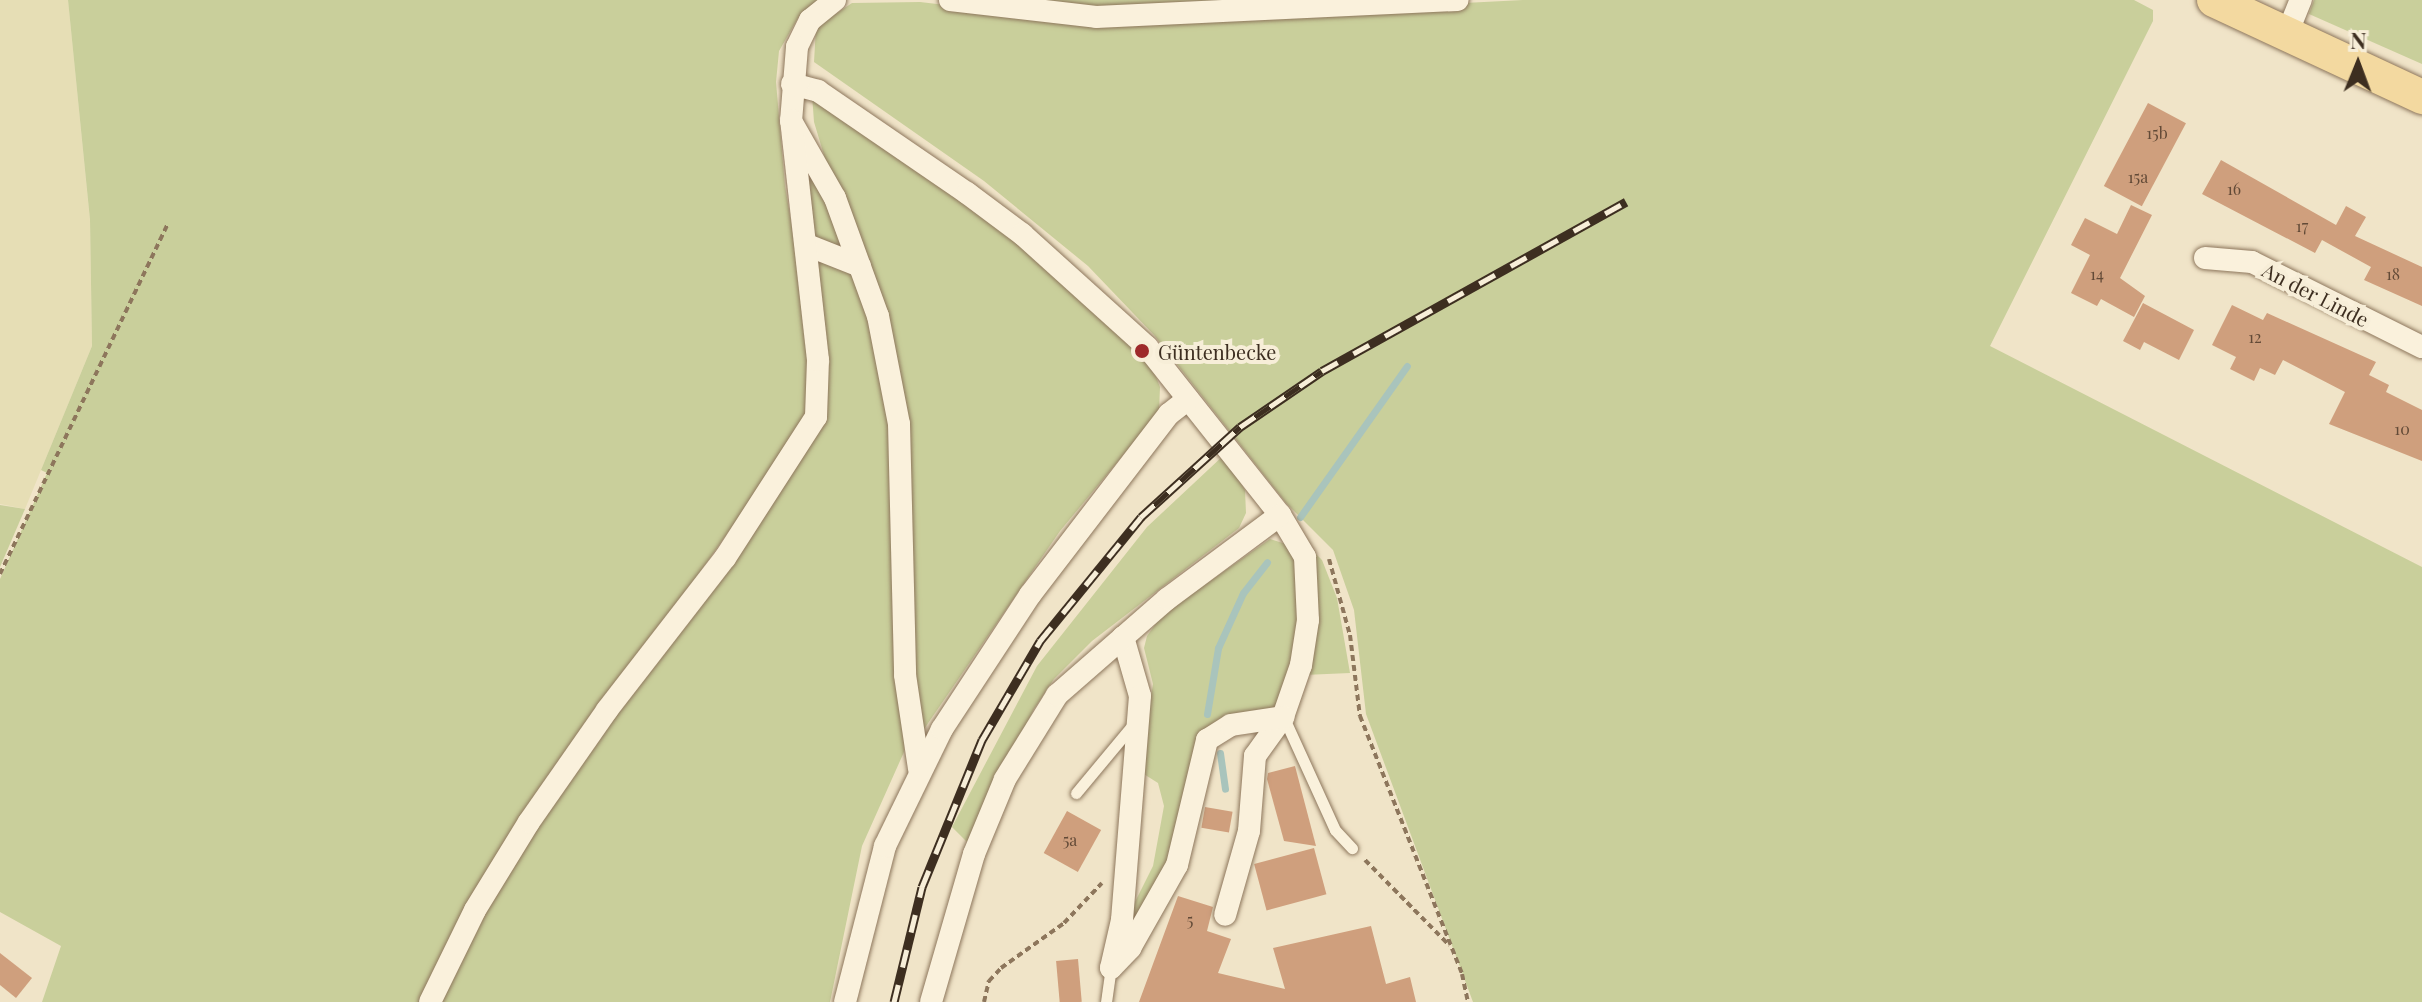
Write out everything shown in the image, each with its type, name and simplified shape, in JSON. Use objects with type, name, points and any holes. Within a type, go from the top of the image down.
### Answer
[{"type":"main road","points":[[2214,0],[2422,97]]},
{"type":"street","points":[[430,1002],[475,910],[529,822],[607,710],[725,558],[816,417],[820,388],[807,245],[791,121],[792,84],[803,31],[835,0]]},
{"type":"street","points":[[950,0],[1096,17],[1458,0]]},
{"type":"street","points":[[2287,34],[2301,0]]},
{"type":"street","points":[[792,84],[818,91],[1022,234],[1147,347],[1285,523],[1305,557],[1308,620],[1301,665],[1283,717],[1255,756],[1249,831],[1225,915]]},
{"type":"street","points":[[791,121],[835,198],[878,316],[899,424],[905,675],[919,769]]},
{"type":"street","points":[[807,245],[860,266]]},
{"type":"street","name":"An der Linde","points":[[2205,258],[2252,262],[2422,347]]},
{"type":"street","points":[[845,1002],[872,882],[919,769],[1030,595],[1169,414],[1188,399]]},
{"type":"street","points":[[931,1002],[974,854],[1005,779],[1057,695],[1123,637],[1285,523]]},
{"type":"street","points":[[1111,968],[1123,909],[1137,720],[1138,677],[1123,637]]},
{"type":"street","points":[[1111,968],[1130,948],[1177,865],[1207,740],[1231,725],[1283,717]]},
{"type":"lane","points":[[1283,717],[1335,830],[1352,848]]},
{"type":"lane","points":[[1076,793],[1137,720]]},
{"type":"lane","points":[[1106,1002],[1111,968]]},
{"type":"path","points":[[0,574],[44,472],[168,224]]},
{"type":"path","points":[[1285,523],[1316,544],[1332,564],[1350,635],[1360,716],[1452,950],[1468,1002]]},
{"type":"path","points":[[1352,848],[1452,950]]},
{"type":"path","points":[[984,1002],[989,981],[1001,968],[1064,923],[1103,881]]},
{"type":"shaded area","points":[[0,0],[68,0],[90,221],[92,346],[25,509],[0,504]]},
{"type":"green space","points":[[68,0],[819,0],[798,18],[779,51],[776,82],[785,186],[805,303],[811,415],[526,818],[425,1002],[42,1002],[61,946],[0,912],[0,579],[47,473],[41,470],[92,346],[90,220]]},
{"type":"green space","points":[[1001,0],[1345,0],[1098,11]]},
{"type":"green space","points":[[1523,0],[2134,0],[2153,10],[2153,21],[1990,346],[2422,567],[2422,1002],[1473,1002],[1366,714],[1354,610],[1333,550],[1286,503],[1154,335],[1088,266],[984,181],[814,62],[816,27],[852,3],[920,2],[1092,22]]},
{"type":"green space","points":[[2314,0],[2422,0],[2422,64],[2309,14]]},
{"type":"green space","points":[[812,94],[969,203],[1074,290],[1151,364],[1160,387],[1159,412],[1060,531],[922,732],[911,674],[905,423],[814,122]]},
{"type":"green space","points":[[807,157],[871,316],[893,423],[907,722],[904,752],[862,846],[830,1002],[438,1002],[481,913],[534,826],[820,418]]},
{"type":"green space","points":[[1224,455],[1245,490],[1246,513],[1239,528],[1092,641],[1054,679],[1034,709],[967,842],[952,827],[1037,666],[1147,527]]},
{"type":"green space","points":[[0,505],[25,509],[0,567]]},
{"type":"green space","points":[[1270,539],[1289,545],[1300,567],[1300,622],[1280,702],[1275,710],[1217,724],[1175,848],[1133,931],[1131,910],[1153,866],[1164,806],[1158,783],[1139,771],[1153,684],[1144,648],[1147,636],[1162,615]]},
{"type":"green space","points":[[1314,552],[1322,560],[1337,598],[1350,673],[1304,675]]},
{"type":"building","points":[[2148,103],[2186,123],[2142,206],[2104,186]]},
{"type":"building","points":[[2221,160],[2336,225],[2346,206],[2366,217],[2355,236],[2422,267],[2422,306],[2364,280],[2371,267],[2322,240],[2315,253],[2202,194]]},
{"type":"building","points":[[2131,205],[2152,215],[2120,278],[2145,296],[2134,317],[2101,299],[2097,306],[2071,293],[2090,255],[2071,245],[2085,218],[2117,234]]},
{"type":"building","points":[[2143,303],[2194,330],[2179,360],[2144,342],[2140,350],[2123,341]]},
{"type":"building","points":[[2232,305],[2263,320],[2267,313],[2376,362],[2369,375],[2389,385],[2386,392],[2422,410],[2422,461],[2329,424],[2345,392],[2283,360],[2275,375],[2260,368],[2254,381],[2230,369],[2236,357],[2212,345]]},
{"type":"building","points":[[1295,766],[1316,846],[1284,841],[1267,779],[1268,773]]},
{"type":"building","points":[[1205,807],[1233,812],[1229,833],[1201,828]]},
{"type":"building","points":[[1067,811],[1101,830],[1078,872],[1044,853]]},
{"type":"building","points":[[1314,848],[1326,894],[1267,910],[1254,864]]},
{"type":"building","points":[[1178,896],[1213,907],[1207,931],[1231,939],[1218,973],[1285,989],[1273,948],[1371,926],[1386,984],[1410,977],[1416,1002],[1139,1002]]},
{"type":"building","points":[[0,953],[32,978],[16,998],[0,985]]},
{"type":"building","points":[[1078,959],[1082,1002],[1060,1002],[1056,961]]},
{"type":"waterway","points":[[1300,517],[1407,366]]},
{"type":"waterway","name":"Güntenbecke","points":[[1207,714],[1218,648],[1243,593],[1267,562]]},
{"type":"waterway","name":"Güntenbecke","points":[[1220,753],[1225,789]]},
{"type":"railway","points":[[894,1002],[922,887],[982,740],[1040,641],[1141,517],[1240,427],[1322,371],[1626,202]]},
{"type":"place","name":"Güntenbecke","points":[[1142,351]]}]
